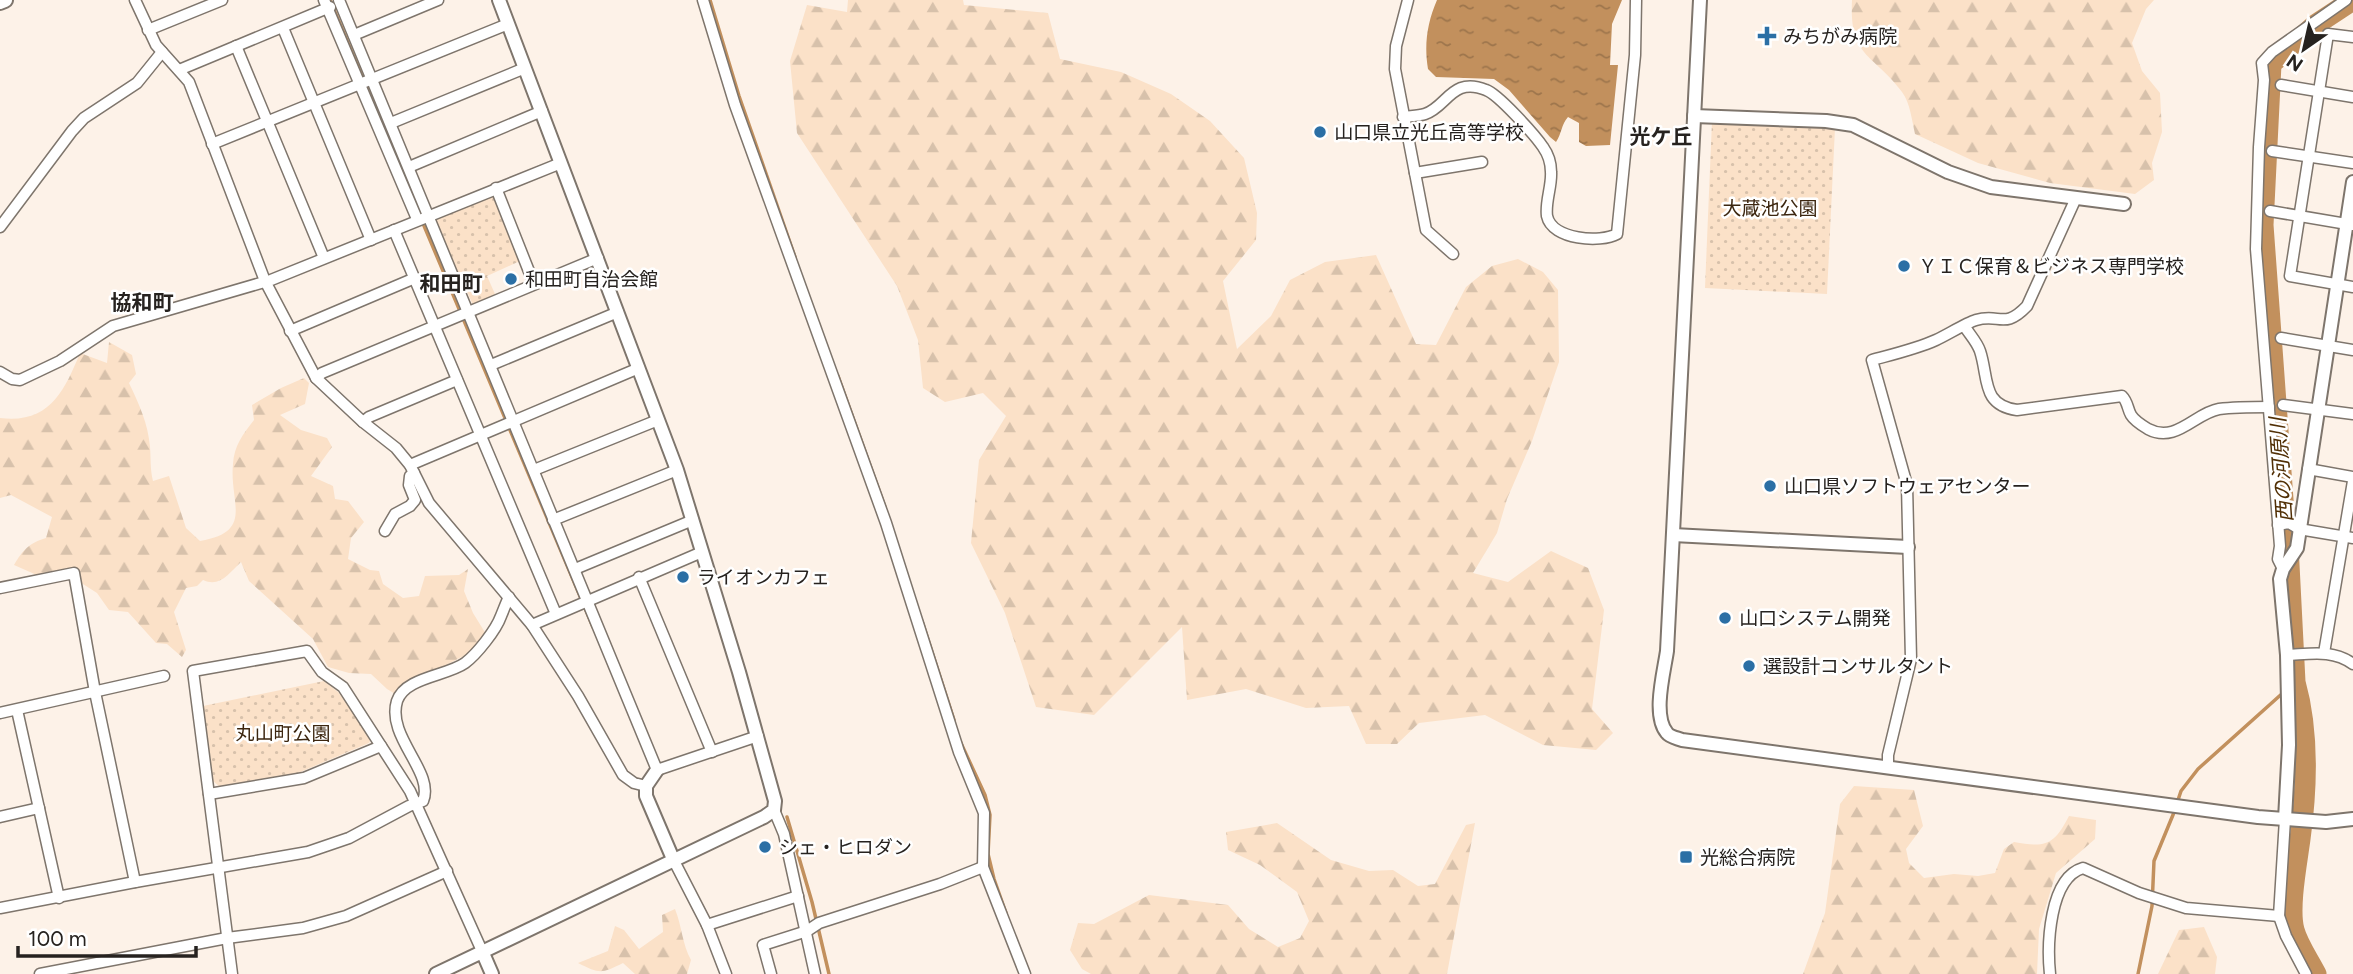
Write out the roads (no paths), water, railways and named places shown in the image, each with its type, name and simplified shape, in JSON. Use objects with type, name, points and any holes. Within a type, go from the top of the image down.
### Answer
[{"type":"main road","points":[[0,2],[5,0]]},
{"type":"street","points":[[135,0],[148,30],[162,52],[189,82],[265,281],[316,378],[363,422],[396,447],[412,469],[429,503],[532,625],[579,696],[623,775],[634,783],[646,786]]},
{"type":"street","points":[[148,30],[222,0]]},
{"type":"street","points":[[354,36],[438,0]]},
{"type":"street","points":[[499,0],[677,470],[758,736],[816,974]]},
{"type":"street","points":[[703,0],[739,117],[886,523],[959,752],[984,813],[983,867],[1025,974]]},
{"type":"street","points":[[1408,0],[1396,46],[1395,69],[1426,230],[1453,254]]},
{"type":"street","points":[[1404,117],[1425,114],[1439,106],[1446,95],[1458,89],[1472,87],[1486,90],[1499,99],[1543,147],[1551,171],[1548,215],[1554,228],[1565,236],[1609,239],[1617,234],[1635,55],[1636,0]]},
{"type":"street","points":[[1700,0],[1667,650],[1659,712],[1668,735],[1682,740],[2285,819],[2326,822],[2353,819]]},
{"type":"street","points":[[2306,974],[2279,916],[2288,745],[2287,655],[2280,579],[2297,548],[2287,525],[2269,407],[2255,224],[2264,80],[2262,63],[2332,4],[2346,0]]},
{"type":"street","points":[[179,70],[283,28],[326,4],[339,1],[657,770]]},
{"type":"street","points":[[326,4],[417,219]]},
{"type":"street","points":[[212,144],[508,24]]},
{"type":"street","points":[[283,28],[371,240]]},
{"type":"street","points":[[2353,37],[2328,34],[2290,276],[2353,287]]},
{"type":"street","points":[[236,46],[324,258]]},
{"type":"street","points":[[0,227],[84,118],[137,83],[162,52]]},
{"type":"street","points":[[391,123],[525,68]]},
{"type":"street","points":[[2281,85],[2353,97]]},
{"type":"street","points":[[409,167],[542,111]]},
{"type":"street","points":[[1694,116],[1826,121],[1853,125],[1948,172],[1991,187],[2124,204]]},
{"type":"street","points":[[2272,151],[2353,163]]},
{"type":"street","points":[[1415,173],[1482,162]]},
{"type":"street","points":[[0,372],[20,380],[60,361],[113,326],[265,281],[561,163]]},
{"type":"street","points":[[2287,564],[2278,559],[2280,546],[2308,469],[2337,284],[2350,224],[2353,182]]},
{"type":"street","points":[[496,188],[534,284]]},
{"type":"street","points":[[1888,768],[1888,755],[1910,659],[1907,485],[1872,360],[1917,348],[1965,327],[1974,320],[2008,320],[2017,316],[2027,306],[2076,198]]},
{"type":"street","points":[[2270,211],[2350,224]]},
{"type":"street","points":[[394,230],[556,614]]},
{"type":"street","points":[[316,378],[322,373],[598,258]]},
{"type":"street","points":[[290,331],[415,278]]},
{"type":"street","points":[[491,365],[618,312]]},
{"type":"street","points":[[1965,327],[1978,347],[1988,393],[1995,402],[2006,408],[2017,410],[2122,396],[2132,416],[2150,430],[2168,432],[2185,429],[2204,414],[2217,410],[2269,407]]},
{"type":"street","points":[[2281,338],[2353,351]]},
{"type":"street","points":[[385,531],[395,514],[415,500],[409,485],[412,469],[480,434],[639,368]]},
{"type":"street","points":[[363,422],[369,416],[457,380]]},
{"type":"street","points":[[2283,405],[2353,414]]},
{"type":"street","points":[[534,470],[658,420]]},
{"type":"street","points":[[2308,469],[2353,479],[2349,537],[2324,653]]},
{"type":"street","points":[[553,520],[677,470]]},
{"type":"street","points":[[575,569],[693,520]]},
{"type":"street","points":[[2287,525],[2349,537]]},
{"type":"street","points":[[1673,535],[1908,547]]},
{"type":"street","points":[[532,625],[587,599],[702,552]]},
{"type":"street","points":[[0,588],[74,573],[95,692],[135,882]]},
{"type":"street","points":[[639,577],[712,752]]},
{"type":"street","points":[[0,908],[309,852],[349,838],[423,801],[424,779],[407,750],[395,716],[398,699],[406,689],[422,680],[452,670],[477,652],[501,618],[509,597]]},
{"type":"street","points":[[232,974],[194,671],[307,651],[322,673],[344,687],[416,803],[492,974]]},
{"type":"street","points":[[2287,655],[2324,653],[2344,657],[2353,664]]},
{"type":"street","points":[[0,713],[164,676]]},
{"type":"street","points":[[17,710],[59,898]]},
{"type":"street","points":[[726,974],[707,925],[673,859],[646,796],[646,786],[657,770],[758,736]]},
{"type":"street","points":[[209,794],[304,778],[381,746]]},
{"type":"street","points":[[0,817],[39,808]]},
{"type":"street","points":[[436,974],[774,810]]},
{"type":"street","points":[[771,974],[763,945],[983,867]]},
{"type":"street","points":[[2050,974],[2048,956],[2052,915],[2062,885],[2075,870],[2083,868],[2139,893],[2186,908],[2279,916]]},
{"type":"street","points":[[40,974],[227,938],[303,928],[346,916],[447,871]]},
{"type":"street","points":[[707,925],[798,896]]},
{"type":"water","points":[[1437,0],[1622,0],[1612,24],[1610,65],[1618,65],[1610,145],[1586,146],[1579,142],[1579,123],[1568,117],[1556,142],[1509,90],[1494,79],[1436,77],[1428,69],[1426,43]]},
{"type":"waterway","points":[[330,0],[395,155]]},
{"type":"waterway","points":[[710,0],[739,96],[795,257]]},
{"type":"waterway","name":"西の河原川","points":[[2316,974],[2298,941],[2292,921],[2304,800],[2305,740],[2295,682],[2288,545],[2263,225],[2271,64],[2315,25],[2353,0]]},
{"type":"waterway","points":[[422,221],[593,627]]},
{"type":"waterway","points":[[838,376],[885,507]]},
{"type":"waterway","points":[[922,621],[954,720]]},
{"type":"waterway","points":[[2177,803],[2181,791],[2198,769],[2285,691]]},
{"type":"waterway","points":[[960,741],[985,795],[990,815],[988,854],[1006,913]]},
{"type":"waterway","points":[[2138,974],[2152,906],[2154,861],[2175,810]]},
{"type":"waterway","points":[[787,817],[812,902],[829,974]]},
{"type":"place","name":"みちがみ病院","points":[[1767,36]]},
{"type":"place","name":"山口県立光丘高等学校","points":[[1320,132]]},
{"type":"place","name":"ＹＩＣ保育＆ビジネス専門学校","points":[[1904,266]]},
{"type":"place","name":"和田町自治会館","points":[[511,279]]},
{"type":"place","name":"山口県ソフトウェアセンター","points":[[1770,486]]},
{"type":"place","name":"ライオンカフェ","points":[[683,577]]},
{"type":"place","name":"山口システム開発","points":[[1725,618]]},
{"type":"place","name":"選設計コンサルタント","points":[[1749,666]]},
{"type":"place","name":"シェ・ヒロダン","points":[[765,847]]},
{"type":"place","name":"光総合病院","points":[[1686,857]]},
{"type":"district","name":"光ケ丘","points":[[1661,136]]},
{"type":"district","name":"和田町","points":[[451,283]]},
{"type":"district","name":"協和町","points":[[142,302]]},
{"type":"park label","name":"大蔵池公園","points":[[1770,208]]},
{"type":"park label","name":"丸山町公園","points":[[283,733]]}]
